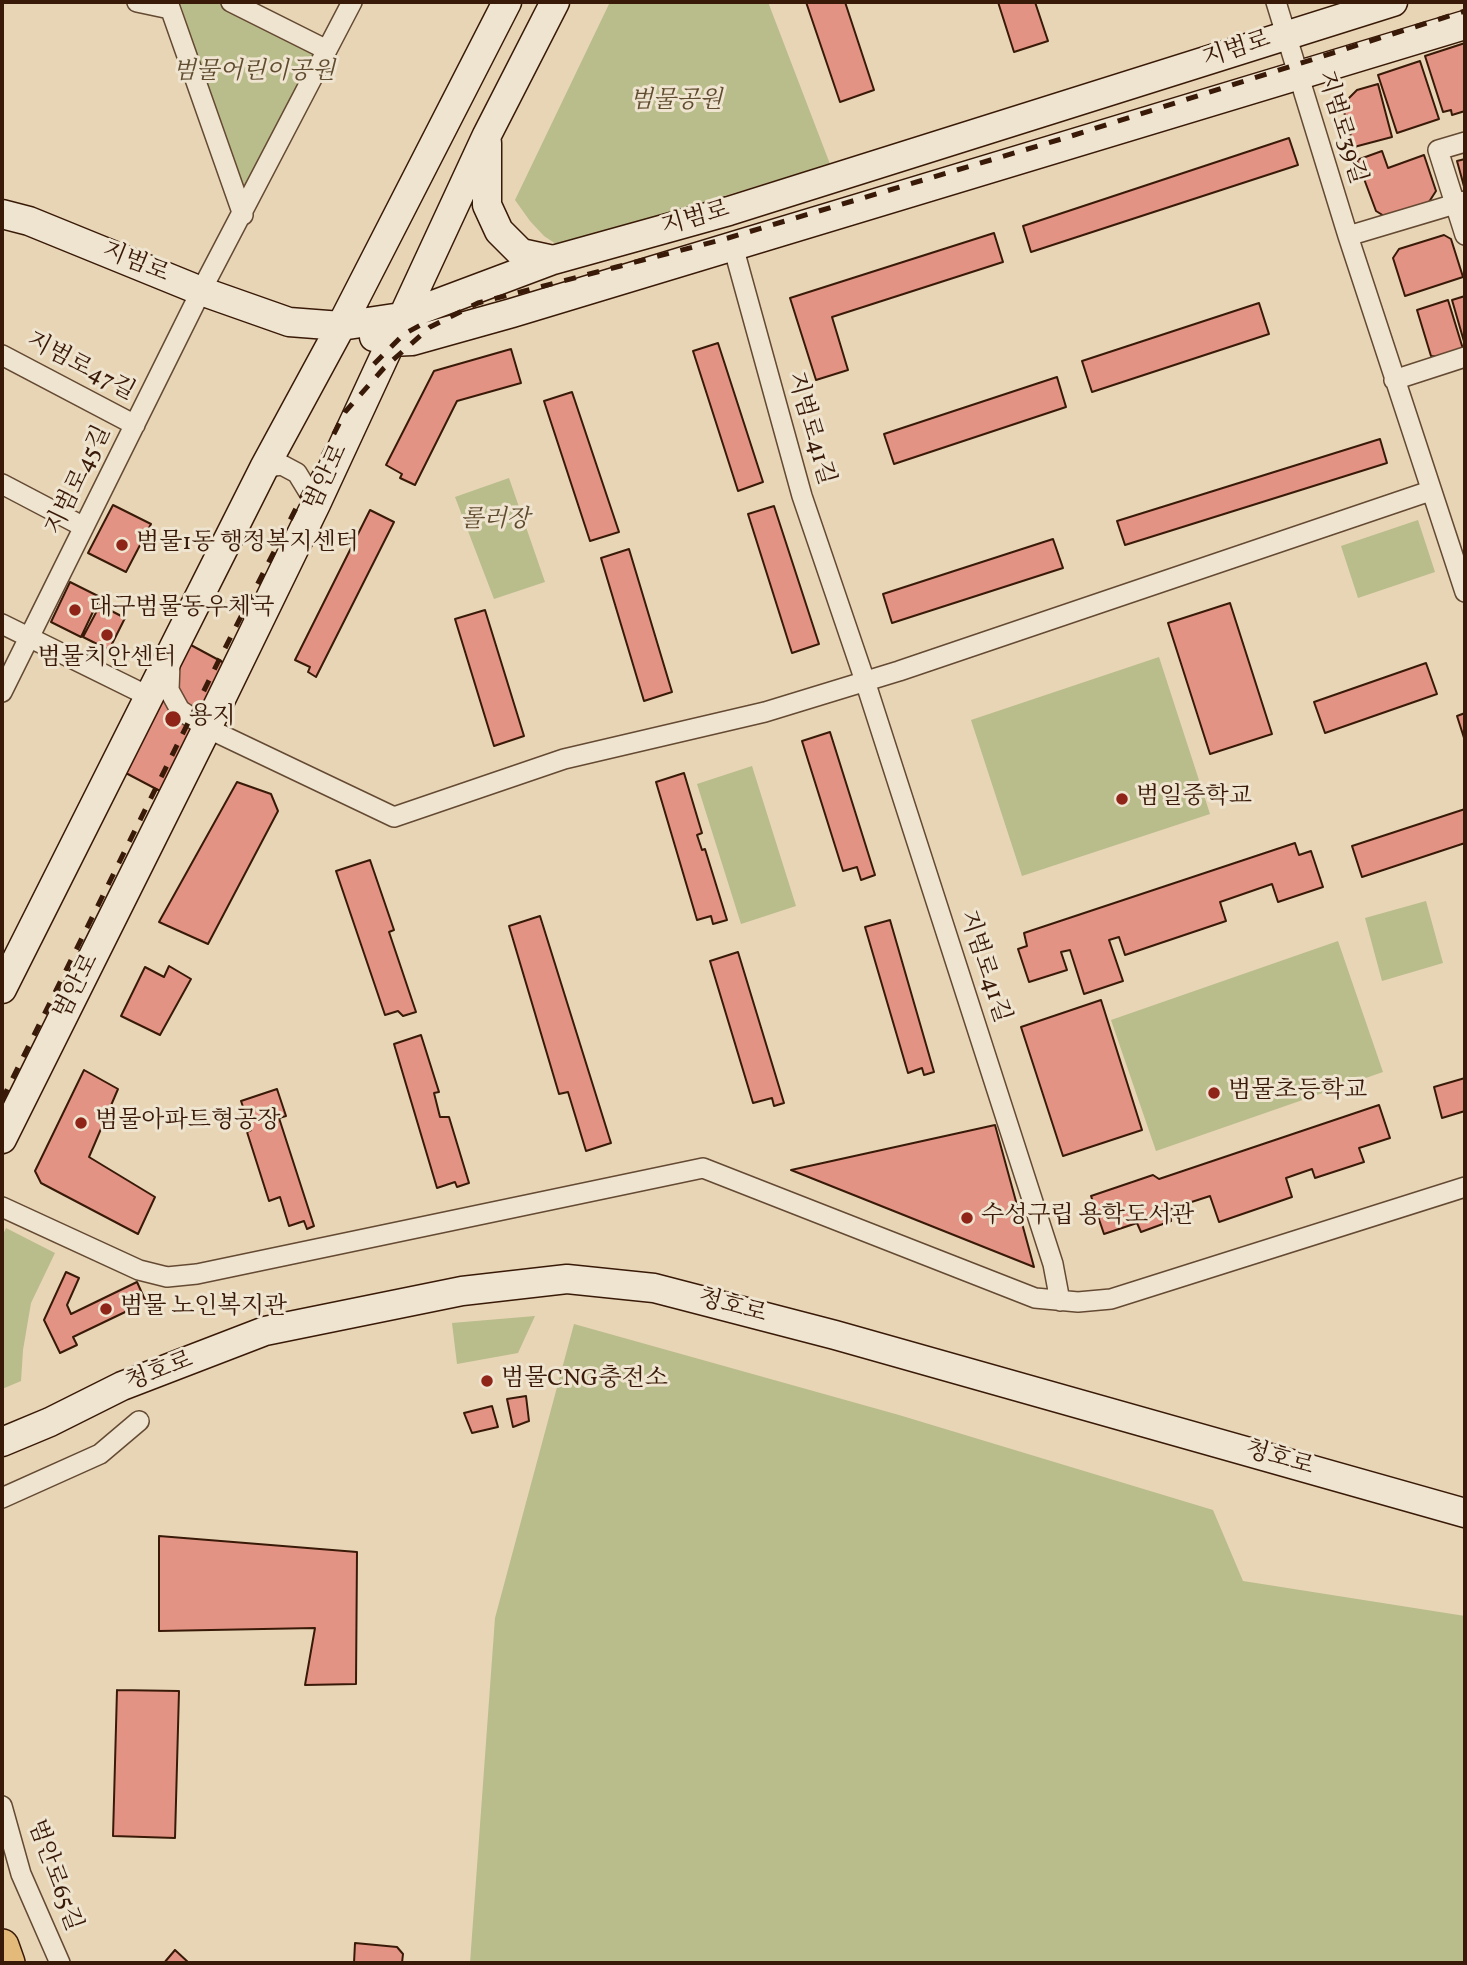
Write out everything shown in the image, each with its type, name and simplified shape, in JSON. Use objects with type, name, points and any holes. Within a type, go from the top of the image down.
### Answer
[{"type":"highway","points":[[2,1946],[8,1963]]},
{"type":"main road","points":[[2,989],[264,468],[341,326],[507,2]]},
{"type":"main road","name":"범안로","points":[[2,1139],[316,504],[486,135],[555,2]]},
{"type":"main road","name":"지범로","points":[[2,214],[29,221],[201,291],[289,322],[395,330],[553,260],[729,211],[1393,2]]},
{"type":"main road","points":[[395,330],[412,341],[460,328],[1465,24]]},
{"type":"main road","points":[[486,135],[487,205],[499,231],[521,253],[553,260]]},
{"type":"main road","name":"청호로","points":[[3,1441],[50,1422],[122,1386],[265,1331],[462,1292],[567,1279],[654,1288],[835,1335],[1465,1513]]},
{"type":"street","points":[[137,2],[169,5],[243,215]]},
{"type":"street","points":[[231,2],[327,50]]},
{"type":"street","name":"지범로45길","points":[[2,692],[201,291],[352,2]]},
{"type":"street","name":"지범로39길","points":[[1276,2],[1394,380],[1465,592]]},
{"type":"street","points":[[1465,142],[1438,150],[1460,202],[1465,235]]},
{"type":"street","points":[[1348,236],[1460,202]]},
{"type":"street","name":"지범로41길","points":[[733,246],[802,496],[865,681],[1053,1264],[1060,1301]]},
{"type":"street","name":"지범로47길","points":[[2,355],[135,425]]},
{"type":"street","points":[[1394,380],[1465,357]]},
{"type":"street","points":[[264,468],[282,465],[297,473],[316,504]]},
{"type":"street","points":[[2,484],[84,527]]},
{"type":"street","points":[[171,651],[169,690],[180,710],[207,728],[394,817],[564,759],[765,712],[865,681],[1430,491]]},
{"type":"street","points":[[2,624],[148,696]]},
{"type":"street","points":[[2,1207],[139,1269],[167,1277],[197,1274],[703,1168],[1035,1298],[1078,1302],[1111,1299],[1465,1187]]},
{"type":"street","points":[[2,1498],[100,1454],[139,1420]]},
{"type":"street","name":"범안로65길","points":[[2,1806],[20,1874],[60,1963]]},
{"type":"green space","name":"범물어린이공원","points":[[180,2],[220,2],[320,52],[243,203]]},
{"type":"green space","name":"범물공원","points":[[610,2],[768,2],[830,164],[559,246],[544,236],[515,200]]},
{"type":"green space","name":"롤러장","points":[[509,478],[545,582],[494,599],[455,497]]},
{"type":"green space","points":[[1418,520],[1435,572],[1358,598],[1341,546]]},
{"type":"green space","points":[[1159,657],[1210,814],[1022,876],[971,720]]},
{"type":"green space","points":[[752,766],[796,906],[741,924],[697,784]]},
{"type":"green space","points":[[1426,901],[1443,963],[1382,981],[1365,918]]},
{"type":"green space","points":[[1338,941],[1383,1072],[1156,1151],[1111,1020]]},
{"type":"green space","points":[[6,1228],[55,1253],[31,1303],[21,1381],[2,1389],[2,1237]]},
{"type":"green space","points":[[535,1316],[518,1353],[457,1364],[452,1323]]},
{"type":"green space","points":[[574,1324],[899,1415],[1213,1510],[1243,1581],[1465,1616],[1465,1963],[470,1963],[495,1618]]},
{"type":"building","points":[[806,2],[845,2],[874,90],[840,102]]},
{"type":"building","points":[[998,2],[1035,2],[1048,41],[1014,52]]},
{"type":"building","points":[[1465,43],[1465,111],[1452,115],[1451,110],[1443,112],[1425,56]]},
{"type":"building","points":[[1420,61],[1439,119],[1397,133],[1378,75]]},
{"type":"building","points":[[1378,84],[1392,137],[1354,147],[1342,105],[1357,90]]},
{"type":"building","points":[[1289,138],[1298,165],[1031,252],[1023,226]]},
{"type":"building","points":[[1382,151],[1388,168],[1424,155],[1436,191],[1427,205],[1389,219],[1376,211],[1357,160]]},
{"type":"building","points":[[1465,159],[1465,190],[1457,161]]},
{"type":"building","points":[[994,233],[1003,262],[832,317],[848,370],[816,380],[790,298]]},
{"type":"building","points":[[1444,235],[1451,239],[1463,277],[1405,296],[1393,258],[1399,249]]},
{"type":"building","points":[[1465,296],[1465,345],[1452,300]]},
{"type":"building","points":[[1448,300],[1463,349],[1440,357],[1431,356],[1417,310]]},
{"type":"building","points":[[1259,303],[1269,334],[1092,392],[1082,361]]},
{"type":"building","points":[[718,343],[763,482],[738,491],[693,351]]},
{"type":"building","points":[[511,349],[521,383],[457,401],[415,485],[400,478],[402,474],[386,465],[434,371]]},
{"type":"building","points":[[1057,377],[1066,407],[894,464],[884,434]]},
{"type":"building","points":[[572,392],[619,532],[590,541],[544,401]]},
{"type":"building","points":[[1380,439],[1387,463],[1125,545],[1117,521]]},
{"type":"building","points":[[113,505],[151,524],[126,572],[88,553]]},
{"type":"building","points":[[774,506],[819,644],[792,653],[748,514]]},
{"type":"building","points":[[370,510],[394,522],[316,677],[308,672],[310,667],[295,660]]},
{"type":"building","points":[[1053,539],[1063,568],[892,623],[883,594]]},
{"type":"building","points":[[629,549],[672,692],[644,701],[601,558]]},
{"type":"building","name":"대구범물동우체국","points":[[70,582],[100,597],[81,637],[51,622]]},
{"type":"building","points":[[1230,603],[1272,734],[1210,754],[1168,623]]},
{"type":"building","points":[[100,605],[125,618],[109,650],[83,637]]},
{"type":"building","points":[[485,610],[524,736],[494,746],[455,619]]},
{"type":"building","points":[[189,644],[228,665],[160,791],[122,771]]},
{"type":"building","points":[[1426,663],[1437,694],[1325,733],[1314,702]]},
{"type":"building","points":[[1465,713],[1465,741],[1457,716]]},
{"type":"building","points":[[830,732],[875,875],[861,880],[857,867],[843,871],[802,741]]},
{"type":"building","points":[[684,773],[702,833],[697,835],[702,850],[705,849],[727,920],[713,924],[711,916],[697,920],[656,782]]},
{"type":"building","points":[[237,782],[271,794],[278,811],[208,944],[159,922]]},
{"type":"building","points":[[1465,809],[1465,843],[1362,877],[1352,846]]},
{"type":"building","points":[[1295,843],[1299,855],[1311,851],[1323,887],[1278,902],[1272,884],[1220,902],[1226,921],[1125,955],[1119,937],[1109,940],[1123,981],[1084,994],[1070,950],[1061,952],[1067,970],[1029,982],[1018,949],[1027,946],[1024,933]]},
{"type":"building","points":[[370,860],[394,930],[389,932],[416,1012],[403,1016],[398,1011],[385,1015],[336,871]]},
{"type":"building","points":[[540,916],[611,1143],[586,1151],[568,1092],[559,1094],[509,926]]},
{"type":"building","points":[[890,920],[934,1072],[924,1075],[922,1068],[908,1073],[865,927]]},
{"type":"building","points":[[738,952],[784,1103],[774,1106],[772,1098],[753,1103],[710,961]]},
{"type":"building","points":[[169,966],[191,979],[160,1035],[121,1016],[145,967],[164,977]]},
{"type":"building","points":[[1101,1000],[1142,1130],[1063,1156],[1021,1027]]},
{"type":"building","points":[[421,1035],[439,1092],[434,1093],[440,1117],[449,1117],[469,1183],[457,1187],[455,1182],[437,1188],[394,1044]]},
{"type":"building","name":"범물아파트형공장","points":[[84,1070],[118,1089],[89,1157],[155,1197],[138,1234],[41,1183],[35,1171]]},
{"type":"building","points":[[1465,1078],[1465,1111],[1442,1118],[1434,1087]]},
{"type":"building","points":[[277,1089],[286,1116],[279,1118],[314,1226],[307,1229],[304,1221],[289,1226],[280,1197],[269,1201],[247,1132],[251,1130],[241,1101]]},
{"type":"building","points":[[1379,1105],[1390,1138],[1359,1148],[1364,1162],[1315,1178],[1312,1169],[1286,1178],[1292,1197],[1219,1222],[1210,1196],[1170,1209],[1171,1221],[1141,1232],[1137,1223],[1104,1234],[1091,1196],[1153,1175],[1159,1179]]},
{"type":"building","name":"수성구립 용학도서관","points":[[995,1125],[1034,1267],[791,1170]]},
{"type":"building","name":"범물 노인복지관","points":[[66,1272],[79,1278],[67,1305],[71,1314],[137,1282],[146,1302],[73,1337],[77,1345],[60,1353],[44,1320]]},
{"type":"building","points":[[526,1396],[529,1421],[513,1427],[507,1399]]},
{"type":"building","points":[[492,1406],[498,1427],[472,1433],[464,1413]]},
{"type":"building","points":[[159,1536],[357,1552],[356,1684],[305,1685],[315,1628],[159,1631]]},
{"type":"building","points":[[117,1690],[179,1691],[175,1838],[113,1836]]},
{"type":"building","points":[[355,1943],[397,1947],[403,1954],[402,1963],[354,1963]]},
{"type":"building","points":[[175,1950],[189,1963],[164,1963]]},
{"type":"railway","points":[[2,1100],[219,660],[345,412],[384,368],[430,327],[478,303],[728,238],[1068,137],[1465,11]]},
{"type":"railway","points":[[374,364],[404,334],[428,321]]},
{"type":"place","name":"범물1동 행정복지센터","points":[[122,545]]},
{"type":"place","name":"대구범물동우체국","points":[[75,610]]},
{"type":"place","name":"범물치안센터","points":[[107,635]]},
{"type":"place","name":"용지","points":[[173,719]]},
{"type":"place","name":"범일중학교","points":[[1122,799]]},
{"type":"place","name":"범물초등학교","points":[[1214,1093]]},
{"type":"place","name":"범물아파트형공장","points":[[81,1123]]},
{"type":"place","name":"수성구립 용학도서관","points":[[967,1218]]},
{"type":"place","name":"범물 노인복지관","points":[[106,1309]]},
{"type":"place","name":"범물CNG충전소","points":[[487,1381]]}]
